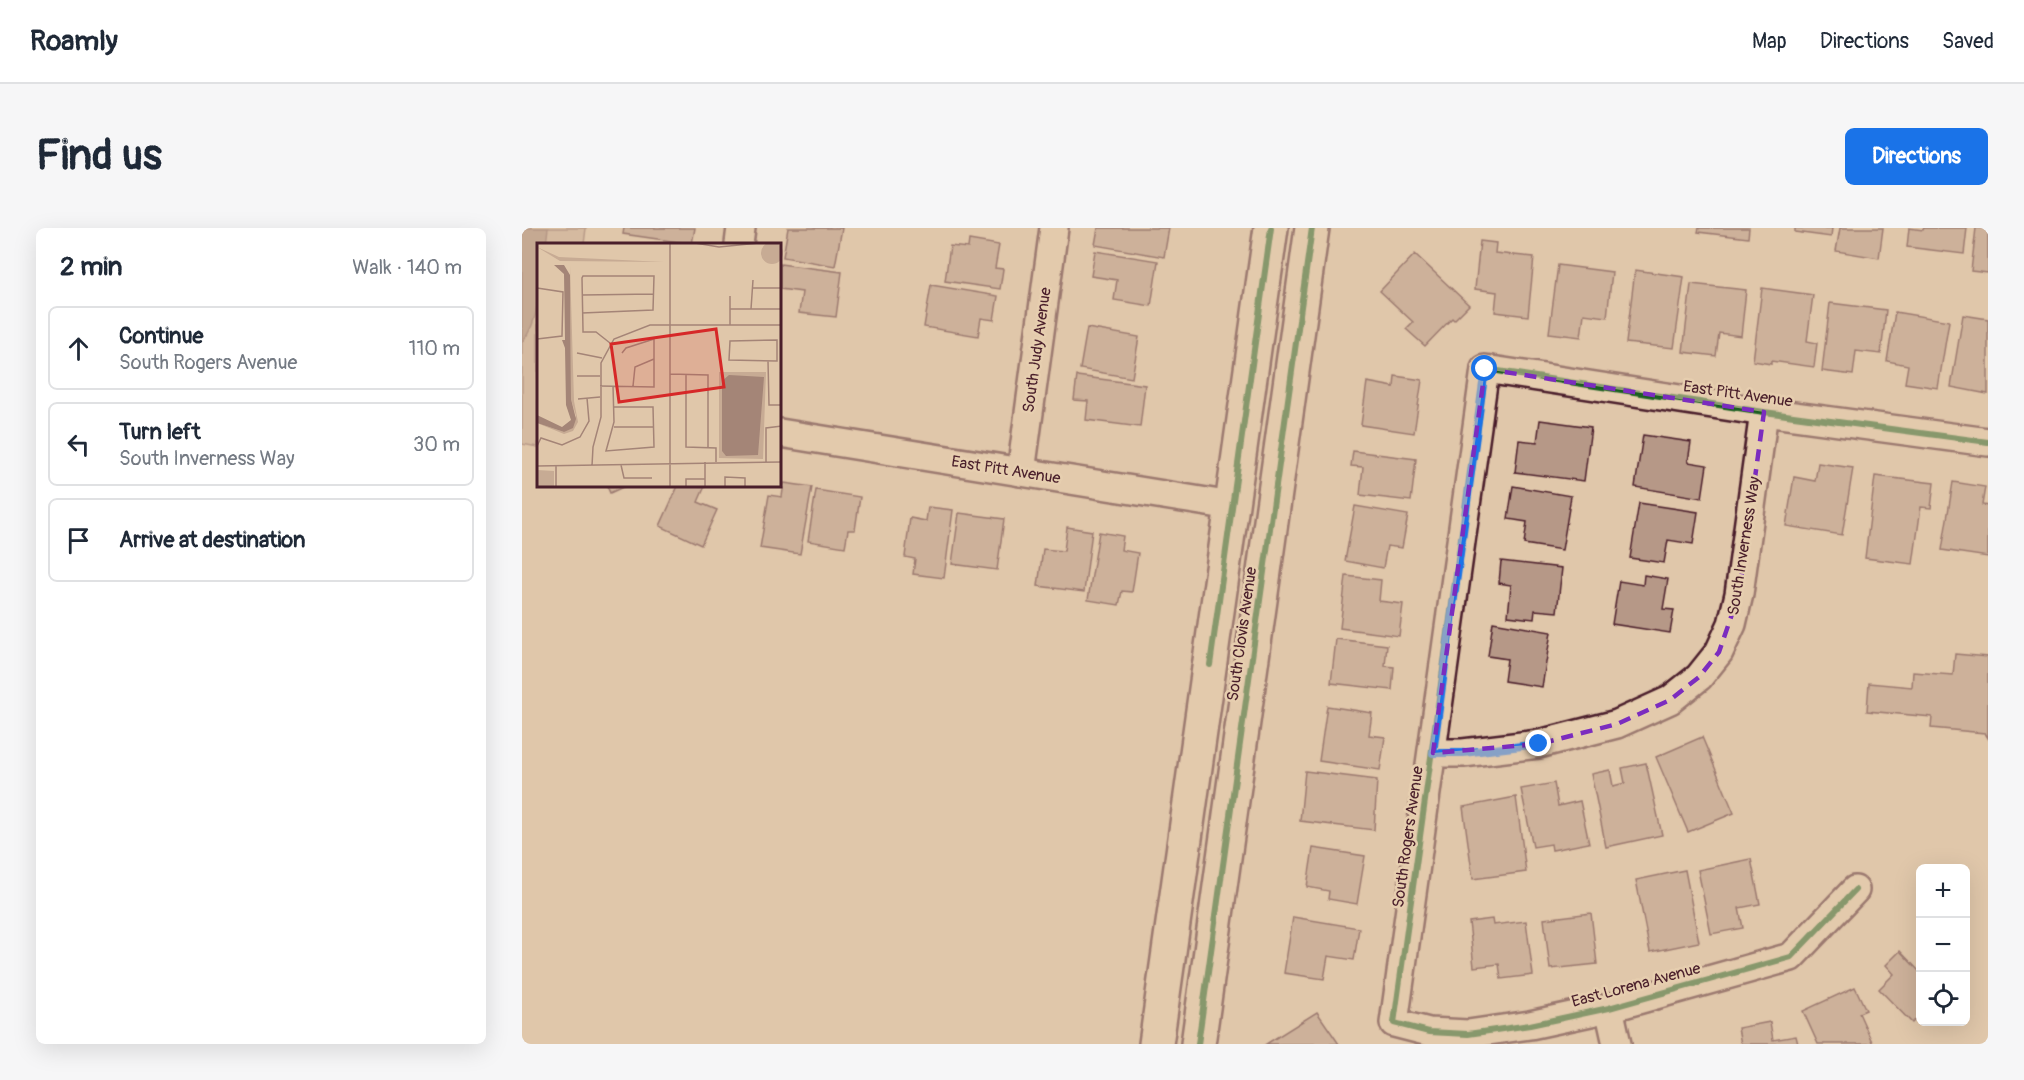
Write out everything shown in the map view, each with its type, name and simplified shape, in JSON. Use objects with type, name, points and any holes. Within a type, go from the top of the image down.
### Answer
[{"type":"main road","name":"South Clovis Avenue","points":[[1156,1044],[1271,228]]},
{"type":"main road","name":"South Clovis Avenue","points":[[1198,1044],[1312,228]]},
{"type":"main road","points":[[1232,506],[1244,511],[1251,524],[1235,671],[1241,734]]},
{"type":"street","points":[[739,243],[741,228]]},
{"type":"street","name":"South Judy Avenue","points":[[1021,472],[1054,228]]},
{"type":"street","name":"East Pitt Avenue","points":[[1485,369],[1764,412],[1988,442]]},
{"type":"street","name":"South Rogers Avenue","points":[[1394,1023],[1485,369]]},
{"type":"street","name":"South Inverness Way","points":[[1433,753],[1463,753],[1539,744],[1617,724],[1670,700],[1699,677],[1719,652],[1732,624],[1739,594],[1764,412]]},
{"type":"street","name":"East Pitt Avenue","points":[[782,433],[1232,506]]},
{"type":"street","name":"East Lorena Avenue","points":[[1394,1023],[1429,1032],[1468,1034],[1530,1025],[1609,1008],[1791,957],[1855,890]]},
{"type":"street","points":[[1609,1008],[1617,1044]]},
{"type":"highlighted area","points":[[1485,369],[1764,412],[1739,594],[1719,652],[1699,677],[1670,700],[1617,724],[1539,744],[1433,753]]},
{"type":"shaded area","points":[[522,228],[586,228],[584,243],[537,243],[537,447],[522,444]]},
{"type":"shaded area","points":[[522,228],[548,228],[546,243],[537,243],[537,308],[529,332],[522,342]]},
{"type":"building","points":[[624,228],[695,228],[692,243],[623,234]]},
{"type":"building","points":[[788,228],[842,228],[835,266],[783,257]]},
{"type":"building","points":[[1098,228],[1169,228],[1164,257],[1095,245]]},
{"type":"building","points":[[1699,228],[1749,228],[1748,238],[1698,232]]},
{"type":"building","points":[[1795,228],[1832,228],[1831,237],[1795,232]]},
{"type":"building","points":[[1840,228],[1883,228],[1879,258],[1836,251]]},
{"type":"building","points":[[1909,228],[1923,230],[1924,228],[1967,228],[1964,254],[1907,247]]},
{"type":"building","points":[[1976,228],[1988,228],[1988,273],[1971,271]]},
{"type":"building","points":[[969,240],[999,245],[995,268],[1003,269],[1000,289],[945,281],[950,246],[968,248]]},
{"type":"building","points":[[1480,241],[1496,243],[1495,253],[1534,257],[1528,316],[1495,312],[1497,292],[1475,289]]},
{"type":"building","points":[[1095,251],[1158,261],[1151,306],[1114,300],[1117,280],[1091,276]]},
{"type":"building","points":[[1415,254],[1469,305],[1454,320],[1452,318],[1425,346],[1406,329],[1413,322],[1380,291]]},
{"type":"building","points":[[782,264],[842,272],[836,317],[799,313],[802,292],[782,289]]},
{"type":"building","points":[[1558,265],[1612,272],[1607,317],[1584,314],[1581,337],[1549,333]]},
{"type":"building","points":[[1635,270],[1684,277],[1674,348],[1626,343]]},
{"type":"building","points":[[1691,284],[1746,290],[1741,336],[1719,333],[1716,356],[1683,352]]},
{"type":"building","points":[[931,285],[998,296],[994,320],[981,318],[978,336],[924,327]]},
{"type":"building","points":[[1762,288],[1813,295],[1807,341],[1817,343],[1814,367],[1753,361]]},
{"type":"building","points":[[1830,303],[1886,310],[1881,354],[1856,351],[1853,375],[1822,371]]},
{"type":"building","points":[[1895,312],[1949,321],[1938,388],[1905,383],[1908,365],[1887,361]]},
{"type":"building","points":[[1963,315],[1988,319],[1988,394],[1951,387]]},
{"type":"building","points":[[1087,328],[1139,337],[1132,378],[1080,369]]},
{"type":"building","points":[[1077,376],[1145,385],[1140,427],[1086,420],[1088,401],[1074,400]]},
{"type":"building","points":[[1395,376],[1422,380],[1414,433],[1361,425],[1367,382],[1394,387]]},
{"type":"building","points":[[1540,420],[1591,427],[1584,481],[1515,472],[1519,440],[1537,442]]},
{"type":"building","points":[[1643,435],[1691,442],[1688,462],[1707,465],[1702,498],[1635,487]]},
{"type":"building","points":[[1353,451],[1416,459],[1411,501],[1360,495],[1363,467],[1351,466]]},
{"type":"building","points":[[1818,463],[1853,468],[1842,535],[1786,526],[1794,477],[1815,481]]},
{"type":"building","points":[[1875,476],[1934,483],[1931,508],[1921,507],[1913,564],[1865,558]]},
{"type":"building","points":[[1953,482],[1985,487],[1982,505],[1988,506],[1988,557],[1942,550]]},
{"type":"building","points":[[784,483],[812,487],[800,554],[760,548],[769,495],[782,497]]},
{"type":"building","points":[[1513,486],[1571,496],[1562,550],[1524,544],[1527,522],[1508,519]]},
{"type":"building","points":[[608,488],[621,488],[610,493]]},
{"type":"building","points":[[677,488],[704,488],[698,502],[717,510],[701,545],[660,526]]},
{"type":"building","points":[[816,490],[860,497],[855,530],[848,530],[845,547],[808,541]]},
{"type":"building","points":[[1639,503],[1698,512],[1693,544],[1668,540],[1664,563],[1630,558]]},
{"type":"building","points":[[1355,506],[1408,515],[1402,548],[1387,546],[1383,568],[1345,561]]},
{"type":"building","points":[[928,507],[953,510],[944,578],[913,574],[915,559],[905,557],[910,518],[926,521]]},
{"type":"building","points":[[959,513],[1004,519],[997,570],[952,564]]},
{"type":"building","points":[[1067,527],[1092,531],[1084,592],[1038,586],[1043,549],[1064,551]]},
{"type":"building","points":[[1099,532],[1123,536],[1121,550],[1138,553],[1132,592],[1122,591],[1119,605],[1088,600]]},
{"type":"building","points":[[1501,561],[1562,568],[1557,612],[1535,610],[1534,619],[1508,616],[1511,585],[1499,583]]},
{"type":"building","points":[[1644,575],[1668,579],[1663,609],[1674,610],[1670,633],[1612,624],[1619,581],[1643,585]]},
{"type":"building","points":[[1346,576],[1381,580],[1379,601],[1403,604],[1399,636],[1340,628]]},
{"type":"building","points":[[1493,622],[1551,632],[1542,687],[1504,681],[1507,659],[1488,656]]},
{"type":"building","points":[[1336,639],[1387,645],[1385,666],[1394,667],[1392,690],[1331,683]]},
{"type":"building","points":[[1955,654],[1988,657],[1988,738],[1985,733],[1931,728],[1932,717],[1867,711],[1869,683],[1912,687],[1913,672],[1953,675]]},
{"type":"building","points":[[1327,706],[1372,713],[1369,735],[1385,737],[1380,770],[1319,761]]},
{"type":"building","points":[[1702,737],[1734,813],[1688,832],[1656,757]]},
{"type":"building","points":[[1646,763],[1662,835],[1606,847],[1591,774],[1610,770],[1613,786],[1625,783],[1622,768]]},
{"type":"building","points":[[1305,771],[1377,780],[1374,830],[1300,821]]},
{"type":"building","points":[[1554,783],[1558,806],[1580,801],[1589,843],[1552,850],[1551,844],[1533,847],[1521,789]]},
{"type":"building","points":[[1516,797],[1526,872],[1473,879],[1463,807]]},
{"type":"building","points":[[1313,848],[1365,856],[1357,904],[1328,899],[1329,891],[1307,887]]},
{"type":"building","points":[[1751,859],[1760,904],[1739,908],[1743,928],[1711,934],[1698,870]]},
{"type":"building","points":[[1685,870],[1699,942],[1650,952],[1636,880]]},
{"type":"building","points":[[1591,913],[1597,964],[1550,969],[1544,919]]},
{"type":"building","points":[[1293,917],[1359,928],[1354,960],[1328,956],[1324,979],[1284,973]]},
{"type":"building","points":[[1492,919],[1493,925],[1526,921],[1533,975],[1501,979],[1499,964],[1474,967],[1469,922]]},
{"type":"building","points":[[1900,951],[1916,968],[1916,1019],[1912,1023],[1879,989],[1894,974],[1886,965]]},
{"type":"building","points":[[1855,987],[1866,1010],[1859,1013],[1873,1044],[1818,1044],[1803,1011]]},
{"type":"building","points":[[1317,1012],[1339,1044],[1266,1044]]},
{"type":"building","points":[[1770,1022],[1773,1040],[1796,1036],[1798,1044],[1741,1044],[1738,1028]]},
{"type":"cycle path","points":[[1210,665],[1271,228]]},
{"type":"cycle path","points":[[1198,1044],[1312,228]]},
{"type":"cycle path","points":[[1855,890],[1791,957],[1609,1008],[1530,1025],[1468,1034],[1429,1032],[1394,1023],[1485,369],[1764,412],[1988,442]]},
{"type":"route","points":[[1485,369],[1433,753],[1463,753],[1539,744]]}]
